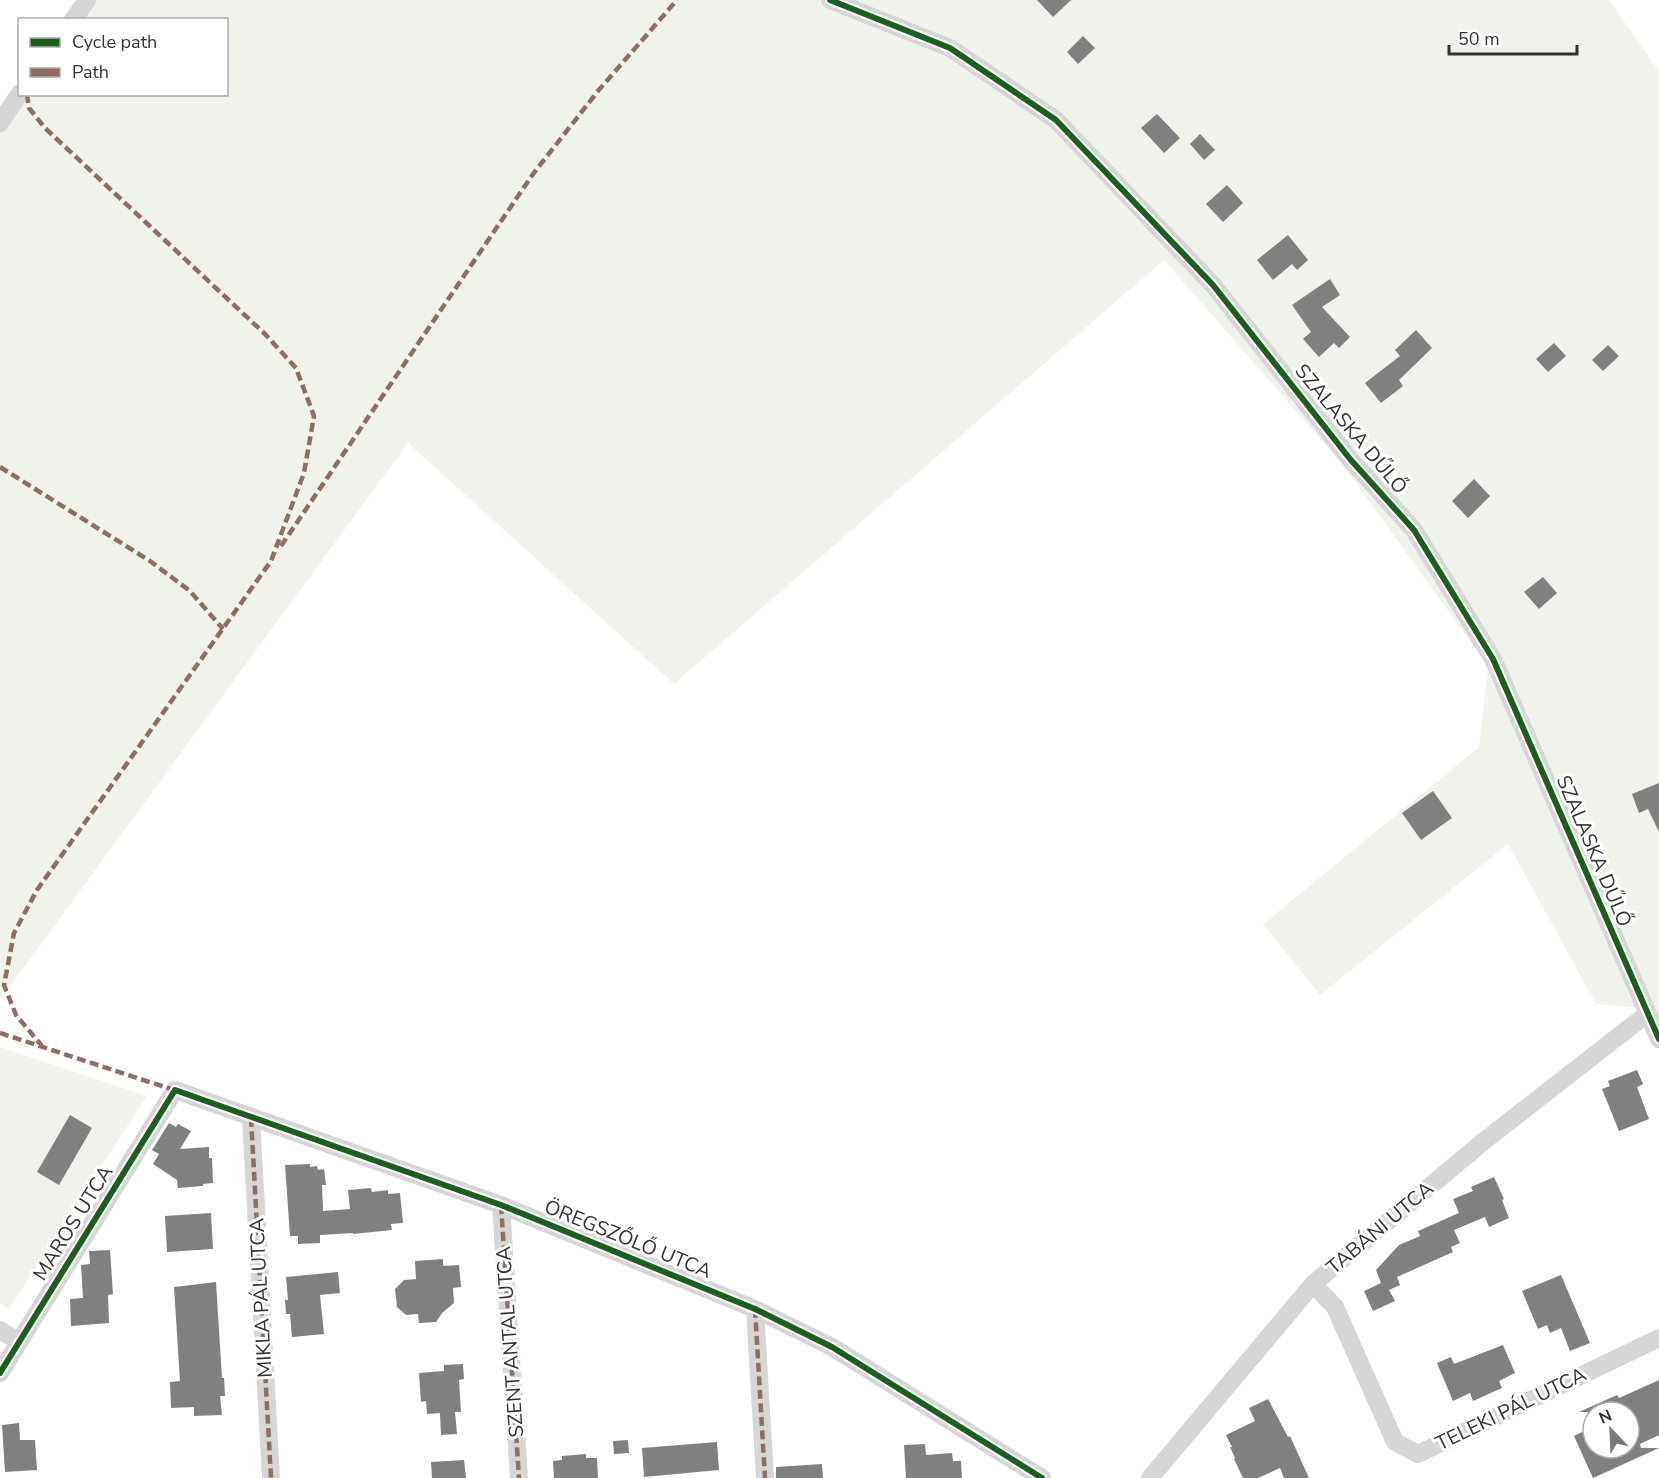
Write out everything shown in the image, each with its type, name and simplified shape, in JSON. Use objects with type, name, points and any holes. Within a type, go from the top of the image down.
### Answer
[{"type":"street","points":[[74,18],[87,0]]},
{"type":"street","name":"SZALASKA DŰLŐ","points":[[830,0],[950,48],[1056,120],[1213,285],[1350,459],[1414,530],[1493,659],[1659,1039]]},
{"type":"street","points":[[0,123],[18,96]]},
{"type":"street","name":"TABÁNI UTCA","points":[[1150,1478],[1313,1284],[1484,1141],[1647,1014]]},
{"type":"street","name":"ÖREGSZŐLŐ UTCA","points":[[175,1090],[501,1205],[755,1309],[832,1347],[1042,1478]]},
{"type":"street","name":"MAROS UTCA","points":[[0,1373],[175,1090]]},
{"type":"street","name":"MIKLA PÁL UTCA","points":[[251,1118],[271,1478]]},
{"type":"street","name":"SZENT ANTAL UTCA","points":[[501,1205],[519,1478]]},
{"type":"street","name":"TELEKI PÁL UTCA","points":[[1313,1284],[1335,1307],[1395,1442],[1418,1454],[1659,1338]]},
{"type":"street","points":[[755,1309],[765,1478]]},
{"type":"street","points":[[0,1330],[19,1342]]},
{"type":"shaded area","points":[[92,0],[1609,0],[1659,71],[1659,1048],[1641,1008],[1596,1004],[1508,844],[1320,995],[1263,924],[1479,747],[1488,666],[1343,465],[1164,260],[674,684],[408,443],[0,1000],[0,130],[19,96],[228,96],[228,18],[78,18]]},
{"type":"shaded area","points":[[0,1047],[147,1096],[9,1309],[0,1303]]},
{"type":"building","points":[[1037,0],[1071,0],[1053,17]]},
{"type":"building","points":[[1083,36],[1095,48],[1078,64],[1067,52]]},
{"type":"building","points":[[1157,114],[1180,138],[1164,153],[1141,128]]},
{"type":"building","points":[[1200,134],[1215,150],[1204,160],[1190,144]]},
{"type":"building","points":[[1227,185],[1243,203],[1223,222],[1206,204]]},
{"type":"building","points":[[1288,235],[1308,260],[1297,270],[1292,264],[1273,280],[1257,260]]},
{"type":"building","points":[[1330,279],[1340,295],[1322,307],[1350,337],[1339,348],[1334,343],[1319,357],[1303,339],[1311,332],[1292,305]]},
{"type":"building","points":[[1416,330],[1432,348],[1399,380],[1403,386],[1381,403],[1365,383],[1400,356],[1395,350]]},
{"type":"building","points":[[1554,343],[1566,356],[1548,372],[1536,359]]},
{"type":"building","points":[[1608,345],[1619,356],[1603,371],[1592,360]]},
{"type":"building","points":[[1474,479],[1490,496],[1468,518],[1452,501]]},
{"type":"building","points":[[1543,577],[1557,593],[1539,609],[1524,592]]},
{"type":"building","points":[[1659,783],[1659,832],[1648,809],[1639,813],[1632,794]]},
{"type":"building","points":[[1433,791],[1452,818],[1421,840],[1402,813]]},
{"type":"building","points":[[1637,1070],[1643,1084],[1637,1087],[1649,1119],[1619,1131],[1602,1089],[1610,1086],[1608,1081]]},
{"type":"building","points":[[70,1115],[92,1128],[59,1185],[37,1172]]},
{"type":"building","points":[[169,1123],[176,1127],[178,1124],[191,1131],[180,1149],[209,1147],[213,1183],[178,1188],[177,1180],[153,1164],[159,1154],[152,1150]]},
{"type":"building","points":[[310,1164],[310,1167],[317,1166],[318,1170],[324,1169],[326,1185],[322,1185],[323,1211],[350,1209],[348,1190],[371,1188],[372,1192],[388,1190],[388,1194],[400,1193],[403,1223],[391,1224],[392,1230],[320,1235],[320,1243],[298,1244],[298,1236],[290,1236],[285,1165]]},
{"type":"building","points":[[1494,1177],[1504,1199],[1502,1200],[1509,1218],[1489,1227],[1485,1217],[1454,1230],[1460,1243],[1451,1247],[1453,1252],[1397,1277],[1400,1285],[1389,1290],[1395,1301],[1373,1311],[1364,1291],[1381,1283],[1376,1270],[1399,1245],[1420,1236],[1418,1231],[1459,1213],[1453,1199],[1473,1191],[1471,1187]]},
{"type":"building","points":[[211,1213],[213,1249],[167,1252],[165,1216]]},
{"type":"building","points":[[110,1250],[113,1294],[108,1295],[109,1323],[71,1326],[70,1299],[83,1298],[81,1265],[90,1264],[89,1251]]},
{"type":"building","points":[[443,1259],[443,1266],[459,1265],[461,1287],[453,1288],[454,1303],[442,1313],[436,1322],[419,1323],[418,1314],[406,1315],[397,1307],[395,1289],[404,1280],[416,1279],[415,1261]]},
{"type":"building","points":[[338,1272],[340,1293],[320,1295],[324,1334],[292,1337],[290,1314],[286,1314],[285,1300],[288,1300],[286,1277]]},
{"type":"building","points":[[1561,1275],[1590,1343],[1570,1351],[1561,1328],[1550,1333],[1547,1325],[1538,1329],[1522,1291]]},
{"type":"building","points":[[216,1282],[225,1396],[220,1396],[222,1415],[194,1416],[194,1407],[171,1408],[170,1382],[180,1381],[174,1287]]},
{"type":"building","points":[[1503,1345],[1515,1373],[1499,1381],[1502,1388],[1473,1401],[1470,1393],[1453,1401],[1437,1363],[1451,1357],[1454,1364]]},
{"type":"building","points":[[463,1364],[464,1379],[459,1380],[461,1412],[455,1412],[457,1434],[441,1435],[440,1413],[427,1414],[426,1401],[421,1402],[419,1373],[444,1371],[444,1365]]},
{"type":"building","points":[[1659,1380],[1659,1435],[1641,1444],[1641,1400],[1606,1400],[1617,1395],[1619,1398]]},
{"type":"building","points":[[1268,1399],[1288,1437],[1290,1436],[1309,1478],[1284,1478],[1280,1468],[1258,1478],[1243,1478],[1226,1435],[1255,1421],[1249,1408]]},
{"type":"building","points":[[19,1423],[20,1440],[35,1440],[37,1470],[5,1472],[2,1425]]},
{"type":"building","points":[[1581,1433],[1581,1451],[1574,1436]]},
{"type":"building","points":[[628,1440],[629,1453],[614,1454],[613,1441]]},
{"type":"building","points":[[717,1442],[719,1470],[644,1477],[642,1448]]},
{"type":"building","points":[[925,1444],[926,1455],[952,1453],[953,1461],[961,1461],[962,1478],[906,1478],[904,1445]]},
{"type":"building","points":[[1641,1448],[1659,1448],[1641,1456]]},
{"type":"building","points":[[586,1454],[586,1458],[597,1458],[598,1478],[554,1478],[553,1461],[562,1460],[562,1456]]},
{"type":"building","points":[[464,1460],[466,1478],[432,1478],[431,1462]]},
{"type":"building","points":[[1585,1460],[1633,1460],[1593,1478]]},
{"type":"building","points":[[822,1464],[823,1478],[776,1478],[776,1467]]},
{"type":"marked path","points":[[281,546],[533,174],[598,91],[677,0]]},
{"type":"marked path","points":[[27,96],[29,108],[45,128],[265,334],[296,368],[314,416],[304,473],[271,561],[37,890],[14,933],[4,985],[16,1015],[42,1046]]},
{"type":"marked path","points":[[0,467],[150,561],[190,591],[223,629]]},
{"type":"marked path","points":[[0,1033],[180,1092]]},
{"type":"marked path","points":[[251,1118],[271,1478]]},
{"type":"marked path","points":[[501,1205],[519,1478]]},
{"type":"marked path","points":[[755,1309],[765,1478]]},
{"type":"cycle path","points":[[830,0],[950,48],[1056,120],[1213,285],[1350,459],[1414,530],[1493,659],[1659,1039]]},
{"type":"cycle path","points":[[0,1373],[175,1090],[501,1205],[755,1309],[832,1347],[1042,1478]]}]
